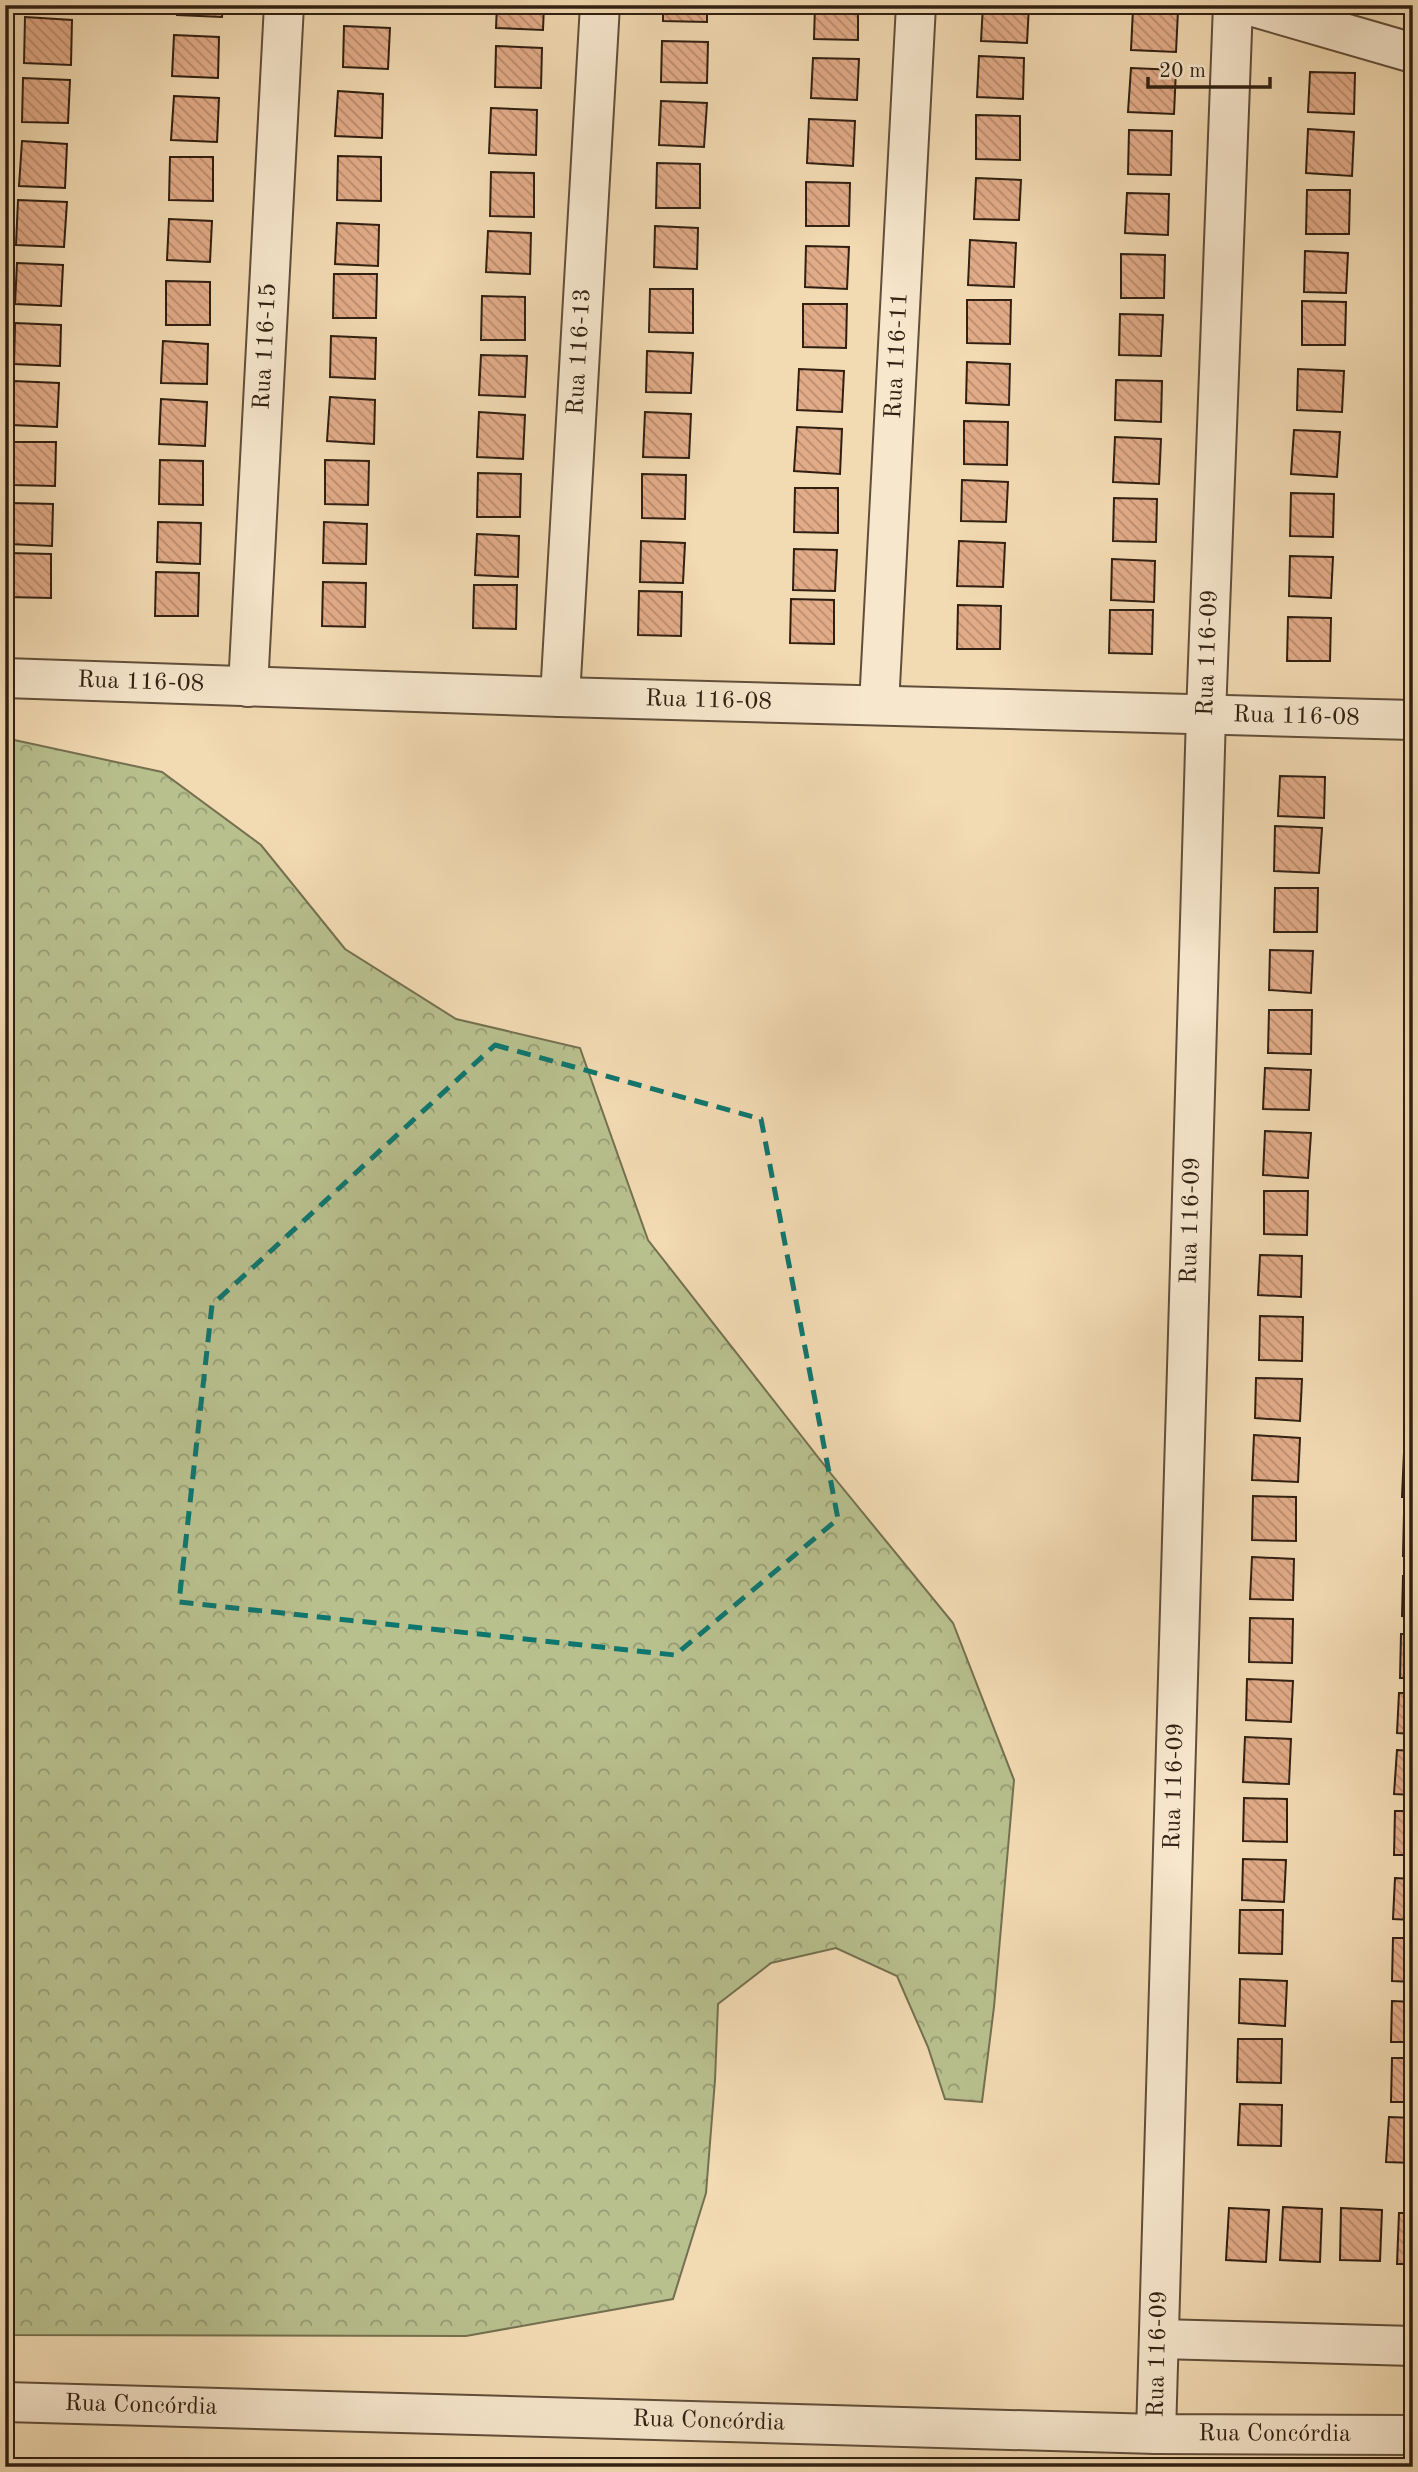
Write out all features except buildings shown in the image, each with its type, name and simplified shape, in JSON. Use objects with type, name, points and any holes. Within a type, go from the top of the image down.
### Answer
[{"type":"street","name":"Rua 116-15","points":[[247,687],[284,5]]},
{"type":"street","name":"Rua 116-13","points":[[560,697],[600,5]]},
{"type":"street","name":"Rua 116-11","points":[[879,705],[916,5]]},
{"type":"street","name":"Rua 116-09","points":[[1156,2434],[1206,715],[1233,5]]},
{"type":"street","points":[[1247,5],[1413,53]]},
{"type":"street","name":"Rua 116-08","points":[[5,678],[560,697],[1413,720]]},
{"type":"street","points":[[1159,2339],[1413,2346]]},
{"type":"street","name":"Rua Concórdia","points":[[5,2402],[1156,2434],[1413,2435]]},
{"type":"highlighted area","points":[[495,1045],[761,1119],[838,1519],[675,1655],[179,1602],[212,1305]]},
{"type":"green space","points":[[5,738],[162,772],[261,845],[345,949],[456,1019],[580,1048],[648,1240],[832,1475],[953,1623],[1014,1780],[994,2007],[982,2102],[945,2099],[928,2047],[897,1976],[836,1948],[771,1963],[718,2004],[706,2193],[673,2299],[466,2336],[5,2335]]}]
